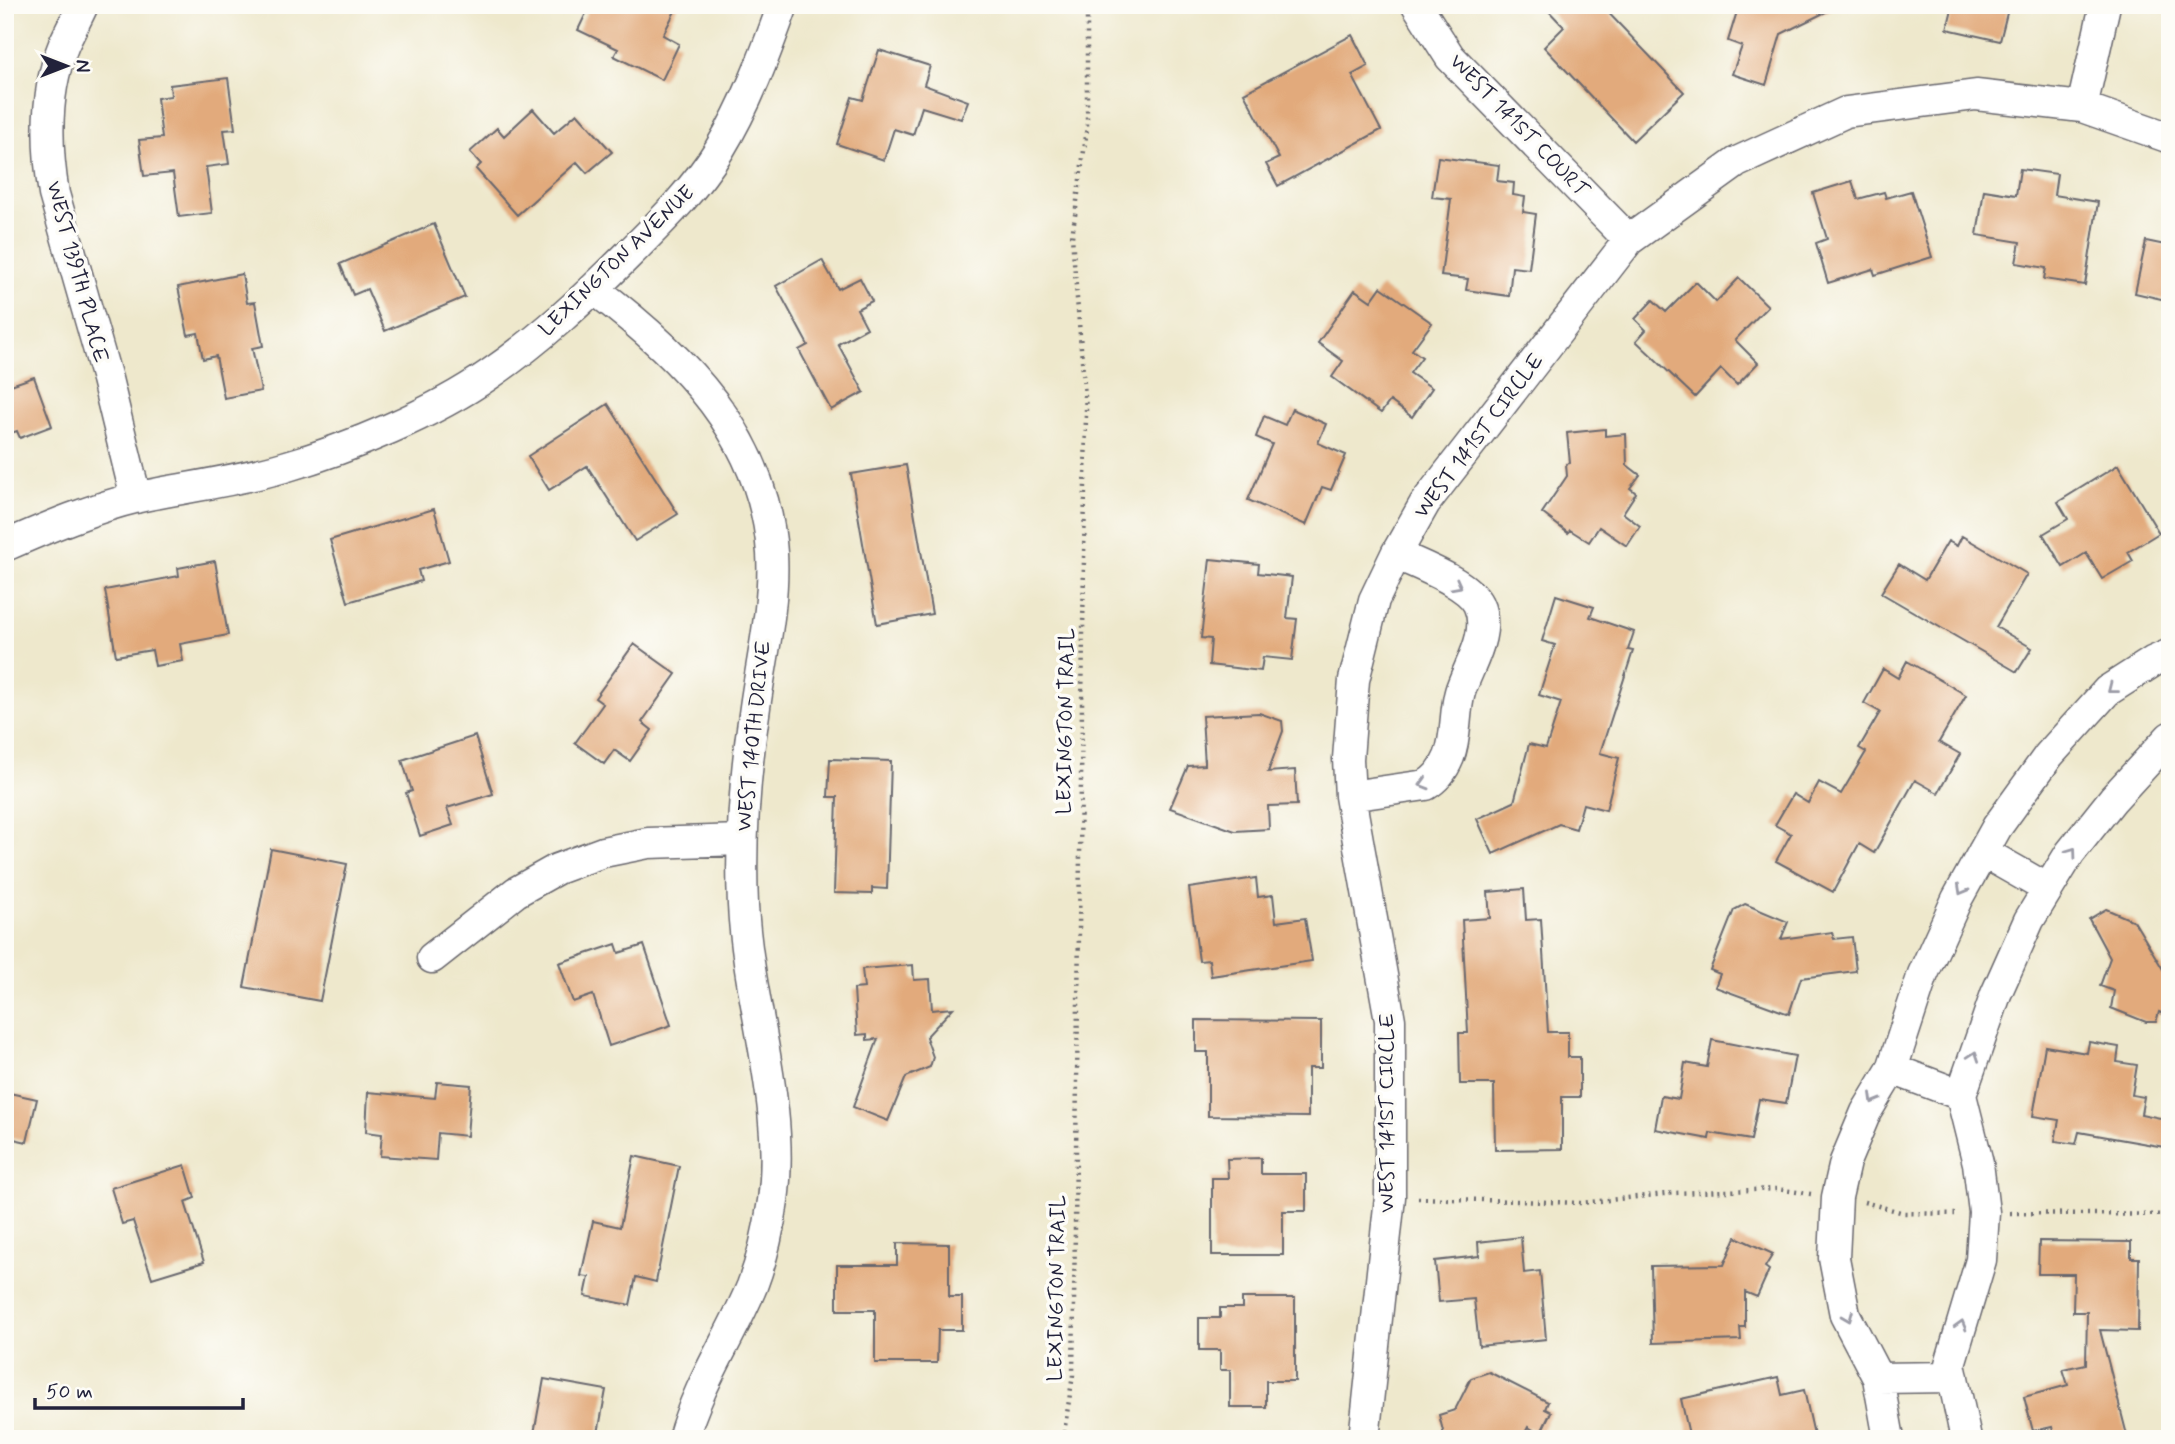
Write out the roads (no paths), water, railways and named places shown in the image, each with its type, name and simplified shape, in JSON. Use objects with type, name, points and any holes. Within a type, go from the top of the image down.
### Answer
[{"type":"street","name":"WEST 139TH PLACE","points":[[83,5],[63,47],[53,86],[48,138],[49,168],[107,379],[136,498]]},
{"type":"street","name":"LEXINGTON AVENUE","points":[[5,546],[49,526],[136,498],[280,468],[331,452],[437,406],[489,376],[531,344],[594,289],[694,187],[741,113],[764,60],[783,5]]},
{"type":"street","name":"WEST 141ST COURT","points":[[1416,5],[1450,57],[1629,240]]},
{"type":"street","points":[[2082,107],[2105,5]]},
{"type":"street","name":"WEST 141ST CIRCLE","points":[[1364,1439],[1390,1197],[1390,1020],[1350,796],[1348,759],[1354,680],[1374,600],[1424,503],[1629,240],[1737,162],[1846,112],[1976,95],[2082,107],[2170,138]]},
{"type":"street","name":"WEST 140TH DRIVE","points":[[594,289],[636,321],[685,370],[725,416],[753,469],[766,512],[772,554],[771,598],[748,752],[742,840],[743,906],[750,974],[770,1088],[776,1144],[773,1200],[753,1283],[706,1378],[683,1439]]},
{"type":"street","points":[[1350,796],[1426,785],[1436,780],[1451,753],[1460,694],[1479,646],[1482,627],[1479,605],[1466,589],[1396,554]]},
{"type":"street","points":[[1889,1439],[1878,1378],[1845,1315],[1833,1258],[1837,1197],[1845,1162],[1861,1125],[1892,1069],[1923,974],[1957,899],[1997,827],[2049,755],[2108,691],[2154,661],[2170,654]]},
{"type":"street","points":[[1966,1439],[1950,1364],[1981,1260],[1984,1212],[1978,1163],[1966,1124],[1961,1095],[1996,994],[2029,920],[2070,853],[2104,810],[2170,737]]},
{"type":"street","points":[[432,958],[516,892],[557,869],[603,852],[648,843],[742,840]]},
{"type":"street","points":[[1983,852],[2048,889]]},
{"type":"street","points":[[1892,1069],[1961,1095]]},
{"type":"street","points":[[1878,1378],[1953,1377]]}]
